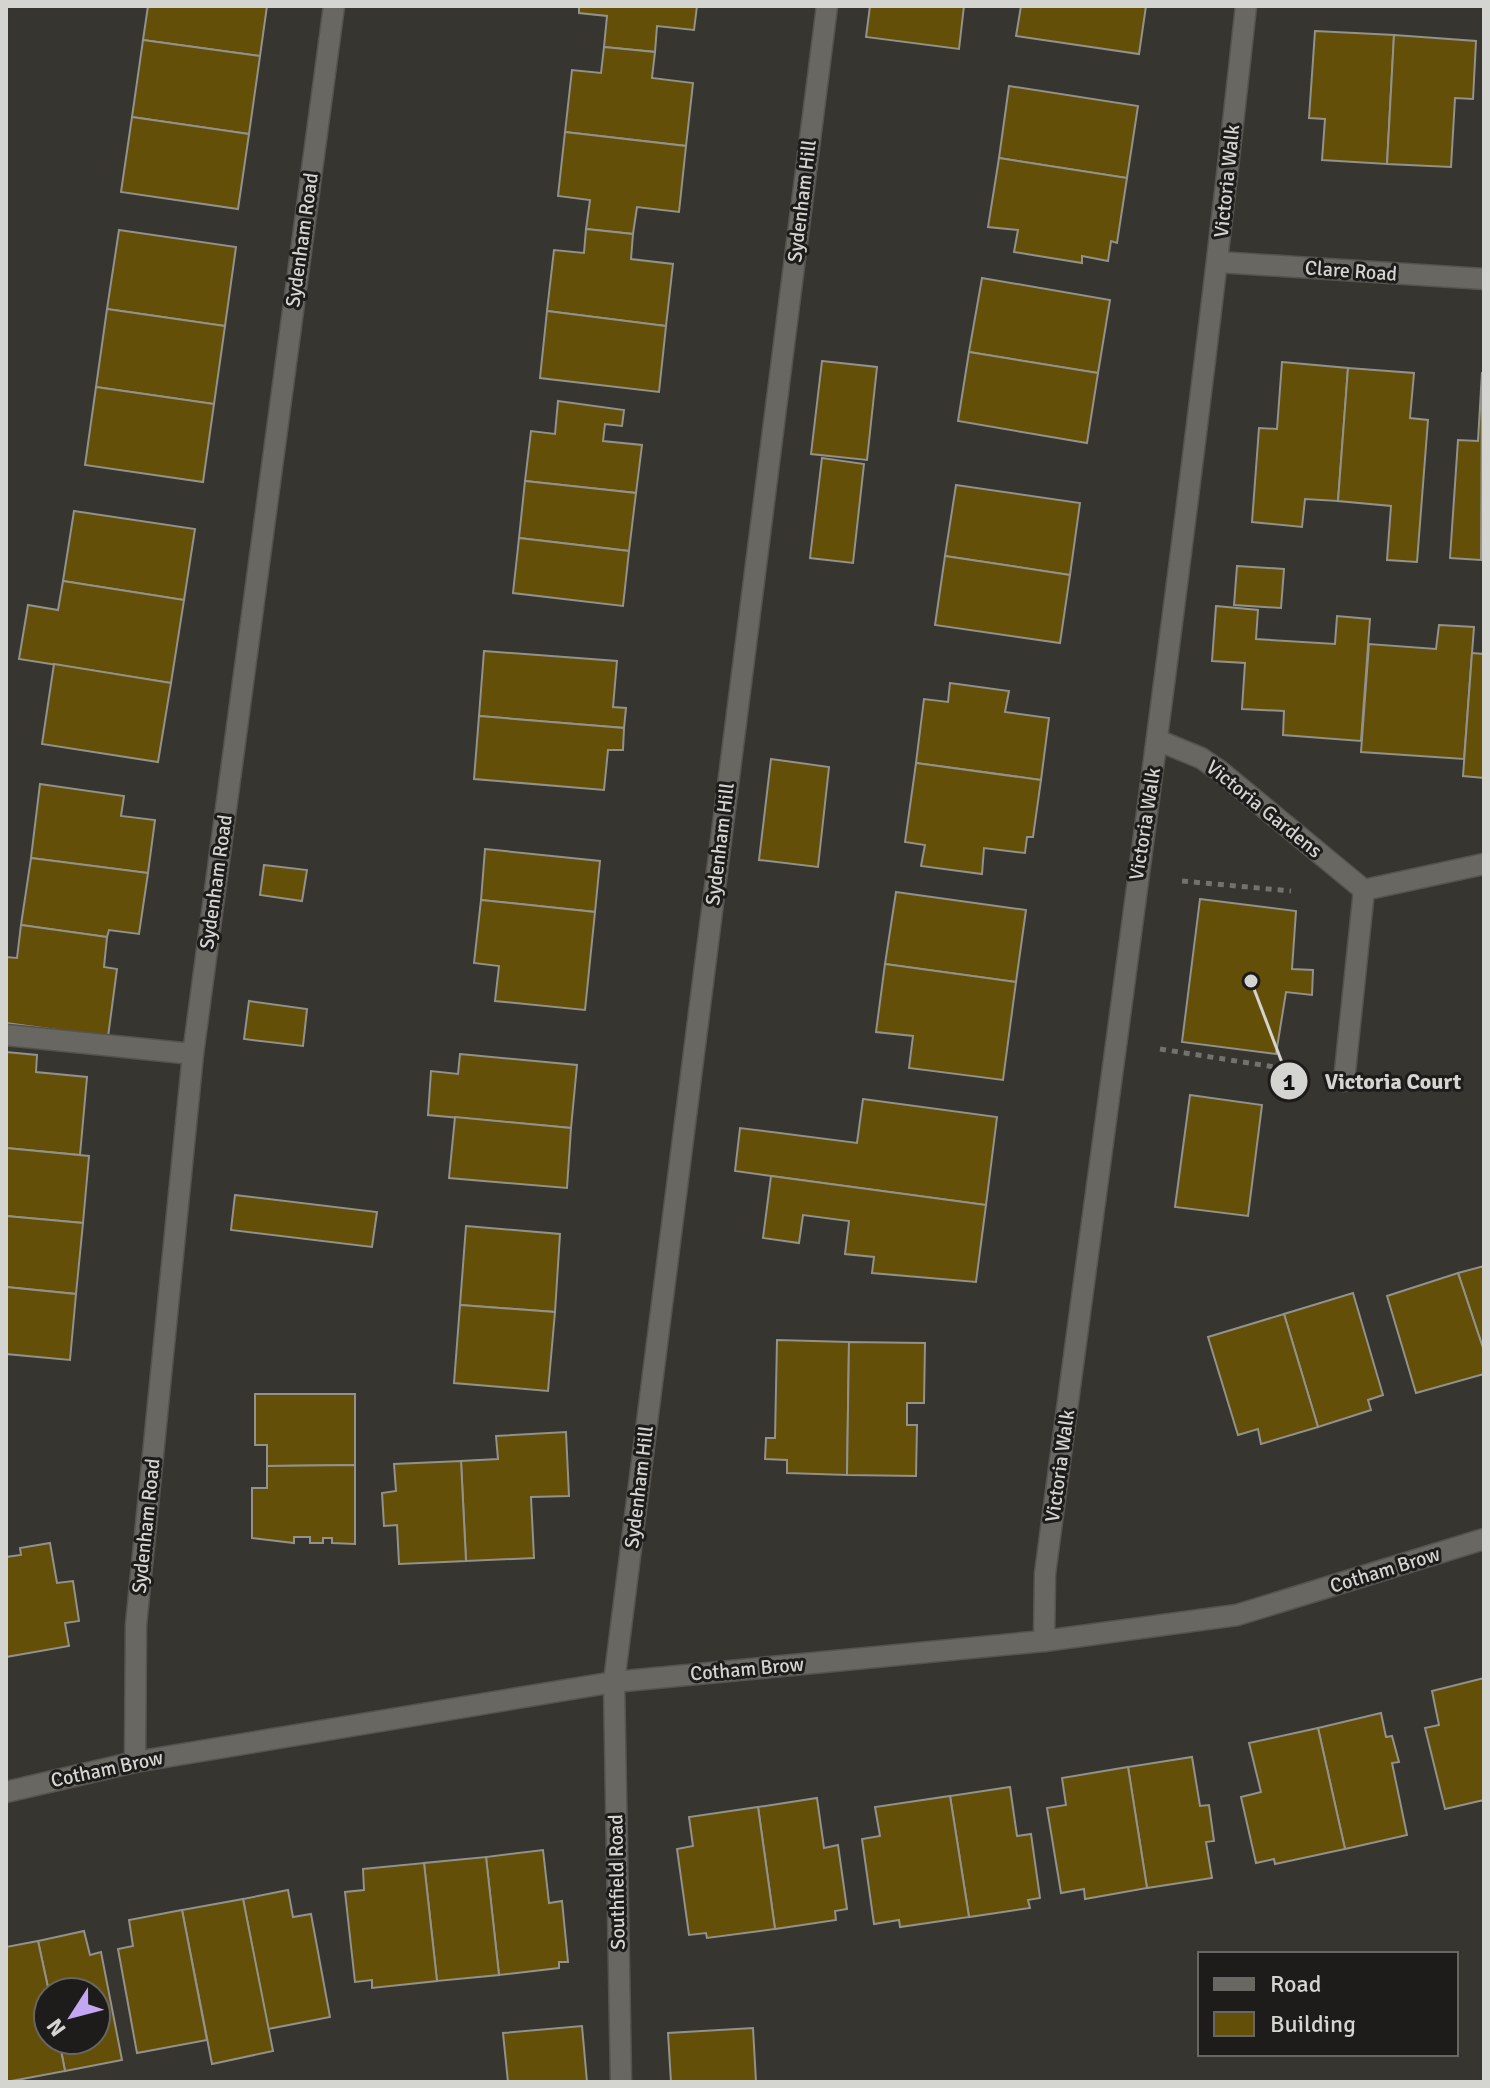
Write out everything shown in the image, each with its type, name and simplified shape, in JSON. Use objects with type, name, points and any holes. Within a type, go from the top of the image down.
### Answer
[{"type":"street","name":"Sydenham Road","points":[[135,1762],[136,1625],[193,1054],[334,6]]},
{"type":"street","name":"Sydenham Hill","points":[[614,1682],[827,6]]},
{"type":"street","name":"Victoria Walk","points":[[1044,1641],[1045,1574],[1136,876],[1157,740],[1218,262],[1246,6]]},
{"type":"street","name":"Clare Road","points":[[1218,262],[1484,279]]},
{"type":"street","name":"Victoria Gardens","points":[[1157,740],[1201,758],[1220,771],[1364,890]]},
{"type":"street","points":[[1344,1081],[1364,890],[1484,864]]},
{"type":"street","points":[[6,1035],[193,1054]]},
{"type":"street","name":"Cotham Brow","points":[[6,1792],[135,1762],[614,1682],[1044,1641],[1237,1615],[1484,1539]]},
{"type":"street","name":"Southfield Road","points":[[614,1682],[621,2082]]},
{"type":"path","points":[[1136,876],[1240,888],[1301,891]]},
{"type":"path","points":[[1213,1058],[1290,1068]]},
{"type":"building","points":[[148,6],[267,6],[260,56],[143,40]]},
{"type":"building","points":[[579,6],[697,6],[694,30],[657,26],[655,52],[604,47],[607,16],[579,13]]},
{"type":"building","points":[[870,6],[964,6],[959,49],[866,37]]},
{"type":"building","points":[[1021,6],[1146,6],[1139,54],[1016,36]]},
{"type":"building","points":[[1315,31],[1394,35],[1387,164],[1322,160],[1325,119],[1309,118]]},
{"type":"building","points":[[1394,35],[1476,41],[1473,99],[1455,98],[1451,167],[1387,164]]},
{"type":"building","points":[[143,40],[260,56],[249,134],[132,117]]},
{"type":"building","points":[[604,47],[655,52],[652,78],[693,83],[686,146],[565,132],[572,70],[601,73]]},
{"type":"building","points":[[1009,86],[1138,106],[1127,178],[999,158]]},
{"type":"building","points":[[132,117],[249,134],[238,209],[121,192]]},
{"type":"building","points":[[565,132],[686,146],[679,212],[637,207],[633,234],[586,229],[590,200],[558,196]]},
{"type":"building","points":[[999,158],[1127,178],[1117,243],[1111,241],[1108,261],[1082,256],[1082,263],[1014,252],[1018,230],[988,227]]},
{"type":"building","points":[[586,229],[633,234],[631,259],[673,264],[666,326],[547,311],[554,250],[584,253]]},
{"type":"building","points":[[119,230],[236,247],[225,326],[107,309]]},
{"type":"building","points":[[982,278],[1110,300],[1098,373],[969,352]]},
{"type":"building","points":[[107,309],[225,326],[214,404],[96,387]]},
{"type":"building","points":[[547,311],[666,326],[659,392],[540,378]]},
{"type":"building","points":[[969,352],[1098,373],[1087,443],[958,421]]},
{"type":"building","points":[[822,361],[877,367],[867,460],[811,454]]},
{"type":"building","points":[[1282,362],[1348,368],[1338,501],[1305,499],[1302,527],[1252,522],[1259,428],[1277,429]]},
{"type":"building","points":[[1348,368],[1414,373],[1410,418],[1428,420],[1417,562],[1387,560],[1391,506],[1338,501]]},
{"type":"building","points":[[1482,372],[1481,560],[1450,558],[1458,440],[1478,441]]},
{"type":"building","points":[[96,387],[214,404],[203,482],[85,465]]},
{"type":"building","points":[[558,401],[624,410],[622,426],[605,424],[603,441],[642,445],[636,493],[525,481],[531,431],[555,434]]},
{"type":"building","points":[[822,458],[864,464],[853,563],[810,558]]},
{"type":"building","points":[[525,481],[636,493],[629,551],[519,538]]},
{"type":"building","points":[[956,485],[1080,503],[1070,575],[945,556]]},
{"type":"building","points":[[74,511],[195,529],[184,600],[63,581]]},
{"type":"building","points":[[519,538],[629,551],[623,606],[513,593]]},
{"type":"building","points":[[945,556],[1070,575],[1060,643],[935,625]]},
{"type":"building","points":[[1237,566],[1284,569],[1281,608],[1234,605]]},
{"type":"building","points":[[63,581],[184,600],[171,683],[19,659],[28,605],[58,610]]},
{"type":"building","points":[[1216,606],[1258,610],[1256,639],[1335,644],[1337,616],[1370,619],[1361,741],[1283,735],[1284,711],[1242,709],[1245,663],[1212,661]]},
{"type":"building","points":[[1439,625],[1474,627],[1464,759],[1361,752],[1369,644],[1436,649]]},
{"type":"building","points":[[484,651],[617,661],[613,707],[626,708],[624,728],[479,716]]},
{"type":"building","points":[[1472,653],[1484,654],[1484,778],[1463,776]]},
{"type":"building","points":[[54,664],[171,683],[158,762],[42,744]]},
{"type":"building","points":[[950,683],[1009,691],[1005,712],[1049,718],[1041,780],[916,763],[924,699],[948,702]]},
{"type":"building","points":[[479,716],[624,728],[623,750],[608,750],[604,790],[474,779]]},
{"type":"building","points":[[771,759],[829,767],[818,867],[759,860]]},
{"type":"building","points":[[916,763],[1041,780],[1033,837],[1027,837],[1025,853],[984,848],[982,874],[921,866],[925,845],[905,842]]},
{"type":"building","points":[[40,784],[124,796],[121,816],[155,820],[148,873],[31,858]]},
{"type":"building","points":[[485,849],[600,861],[595,912],[481,900]]},
{"type":"building","points":[[31,858],[148,873],[139,934],[109,930],[107,937],[21,925]]},
{"type":"building","points":[[264,865],[307,870],[302,901],[260,895]]},
{"type":"building","points":[[896,892],[1026,910],[1016,982],[885,964]]},
{"type":"building","points":[[1200,899],[1296,911],[1292,969],[1313,970],[1312,995],[1286,992],[1276,1054],[1182,1042]]},
{"type":"building","points":[[481,900],[595,912],[585,1010],[495,1001],[499,966],[474,963]]},
{"type":"building","points":[[21,925],[107,937],[104,967],[117,969],[108,1037],[6,1023],[6,957],[17,958]]},
{"type":"building","points":[[885,964],[1016,982],[1003,1080],[909,1068],[913,1036],[876,1032]]},
{"type":"building","points":[[249,1001],[307,1009],[303,1046],[244,1039]]},
{"type":"building","points":[[6,1052],[37,1055],[36,1072],[87,1077],[80,1155],[6,1148]]},
{"type":"building","points":[[460,1054],[577,1065],[571,1128],[428,1115],[431,1071],[458,1074]]},
{"type":"building","points":[[1190,1095],[1262,1105],[1248,1216],[1175,1207]]},
{"type":"building","points":[[863,1099],[997,1117],[986,1205],[735,1171],[740,1128],[857,1143]]},
{"type":"building","points":[[455,1117],[571,1128],[567,1188],[449,1178]]},
{"type":"building","points":[[6,1148],[89,1156],[83,1223],[6,1216]]},
{"type":"building","points":[[771,1176],[986,1205],[976,1282],[872,1273],[874,1257],[845,1254],[849,1221],[803,1215],[799,1243],[763,1238]]},
{"type":"building","points":[[235,1195],[377,1212],[372,1247],[231,1230]]},
{"type":"building","points":[[6,1216],[83,1223],[76,1294],[6,1287]]},
{"type":"building","points":[[466,1226],[560,1234],[555,1312],[460,1305]]},
{"type":"building","points":[[1484,1266],[1484,1351],[1458,1273]]},
{"type":"building","points":[[1458,1273],[1484,1351],[1484,1374],[1416,1393],[1387,1296]]},
{"type":"building","points":[[6,1287],[76,1294],[70,1360],[6,1354]]},
{"type":"building","points":[[1353,1293],[1383,1395],[1368,1400],[1371,1410],[1318,1427],[1284,1314]]},
{"type":"building","points":[[460,1305],[555,1312],[548,1391],[454,1383]]},
{"type":"building","points":[[1284,1314],[1318,1427],[1261,1444],[1258,1429],[1238,1435],[1208,1337]]},
{"type":"building","points":[[777,1340],[849,1342],[847,1475],[787,1473],[787,1460],[765,1459],[766,1438],[775,1438]]},
{"type":"building","points":[[849,1342],[925,1343],[924,1403],[907,1403],[907,1425],[917,1425],[916,1476],[847,1475]]},
{"type":"building","points":[[255,1394],[355,1394],[355,1465],[267,1466],[267,1445],[255,1445]]},
{"type":"building","points":[[566,1432],[569,1496],[531,1497],[534,1558],[466,1561],[461,1461],[498,1459],[496,1436]]},
{"type":"building","points":[[461,1461],[466,1561],[399,1564],[397,1525],[384,1526],[382,1493],[396,1491],[394,1464]]},
{"type":"building","points":[[355,1465],[355,1544],[332,1543],[332,1538],[323,1538],[323,1543],[310,1543],[310,1537],[294,1537],[294,1543],[252,1538],[252,1488],[267,1488],[267,1466]]},
{"type":"building","points":[[50,1543],[57,1583],[73,1581],[79,1621],[65,1623],[69,1646],[6,1657],[6,1557],[21,1555],[20,1548]]},
{"type":"building","points":[[1484,1678],[1484,1800],[1445,1809],[1425,1728],[1439,1725],[1432,1691]]},
{"type":"building","points":[[1381,1713],[1386,1737],[1392,1736],[1399,1762],[1392,1763],[1407,1835],[1345,1849],[1318,1728]]},
{"type":"building","points":[[1318,1728],[1345,1849],[1275,1864],[1274,1859],[1256,1863],[1241,1797],[1261,1792],[1249,1743]]},
{"type":"building","points":[[1192,1757],[1200,1806],[1209,1805],[1214,1841],[1206,1842],[1212,1878],[1147,1888],[1128,1767]]},
{"type":"building","points":[[1128,1767],[1147,1888],[1085,1899],[1084,1889],[1061,1893],[1047,1808],[1066,1805],[1062,1778]]},
{"type":"building","points":[[1010,1787],[1017,1836],[1031,1834],[1040,1898],[1028,1900],[1030,1908],[969,1917],[950,1796]]},
{"type":"building","points":[[950,1796],[969,1917],[900,1927],[899,1920],[874,1924],[862,1839],[880,1836],[875,1807]]},
{"type":"building","points":[[817,1798],[824,1848],[838,1845],[847,1909],[835,1911],[836,1920],[775,1929],[758,1807]]},
{"type":"building","points":[[758,1807],[775,1929],[707,1938],[706,1933],[689,1935],[677,1849],[693,1846],[689,1817]]},
{"type":"building","points":[[543,1850],[549,1903],[562,1901],[568,1962],[559,1962],[559,1968],[499,1975],[486,1857]]},
{"type":"building","points":[[486,1857],[499,1975],[437,1981],[424,1863]]},
{"type":"building","points":[[424,1863],[437,1981],[372,1988],[372,1980],[355,1982],[345,1892],[364,1890],[363,1869]]},
{"type":"building","points":[[288,1890],[293,1917],[311,1914],[330,2017],[268,2029],[243,1899]]},
{"type":"building","points":[[243,1899],[273,2051],[212,2064],[182,1910]]},
{"type":"building","points":[[182,1910],[207,2040],[137,2053],[118,1949],[133,1946],[129,1920]]},
{"type":"building","points":[[84,1931],[90,1955],[101,1952],[106,1976],[46,1976],[38,1941]]},
{"type":"building","points":[[38,1941],[46,1976],[32,1976],[32,2056],[62,2056],[65,2071],[6,2082],[6,1947]]},
{"type":"building","points":[[112,2009],[122,2060],[65,2071],[62,2056],[112,2056]]},
{"type":"building","points":[[582,2026],[587,2082],[508,2082],[503,2033]]},
{"type":"building","points":[[753,2028],[756,2082],[671,2082],[668,2033]]},
{"type":"place","name":"Victoria Court","points":[[1251,981]]}]
